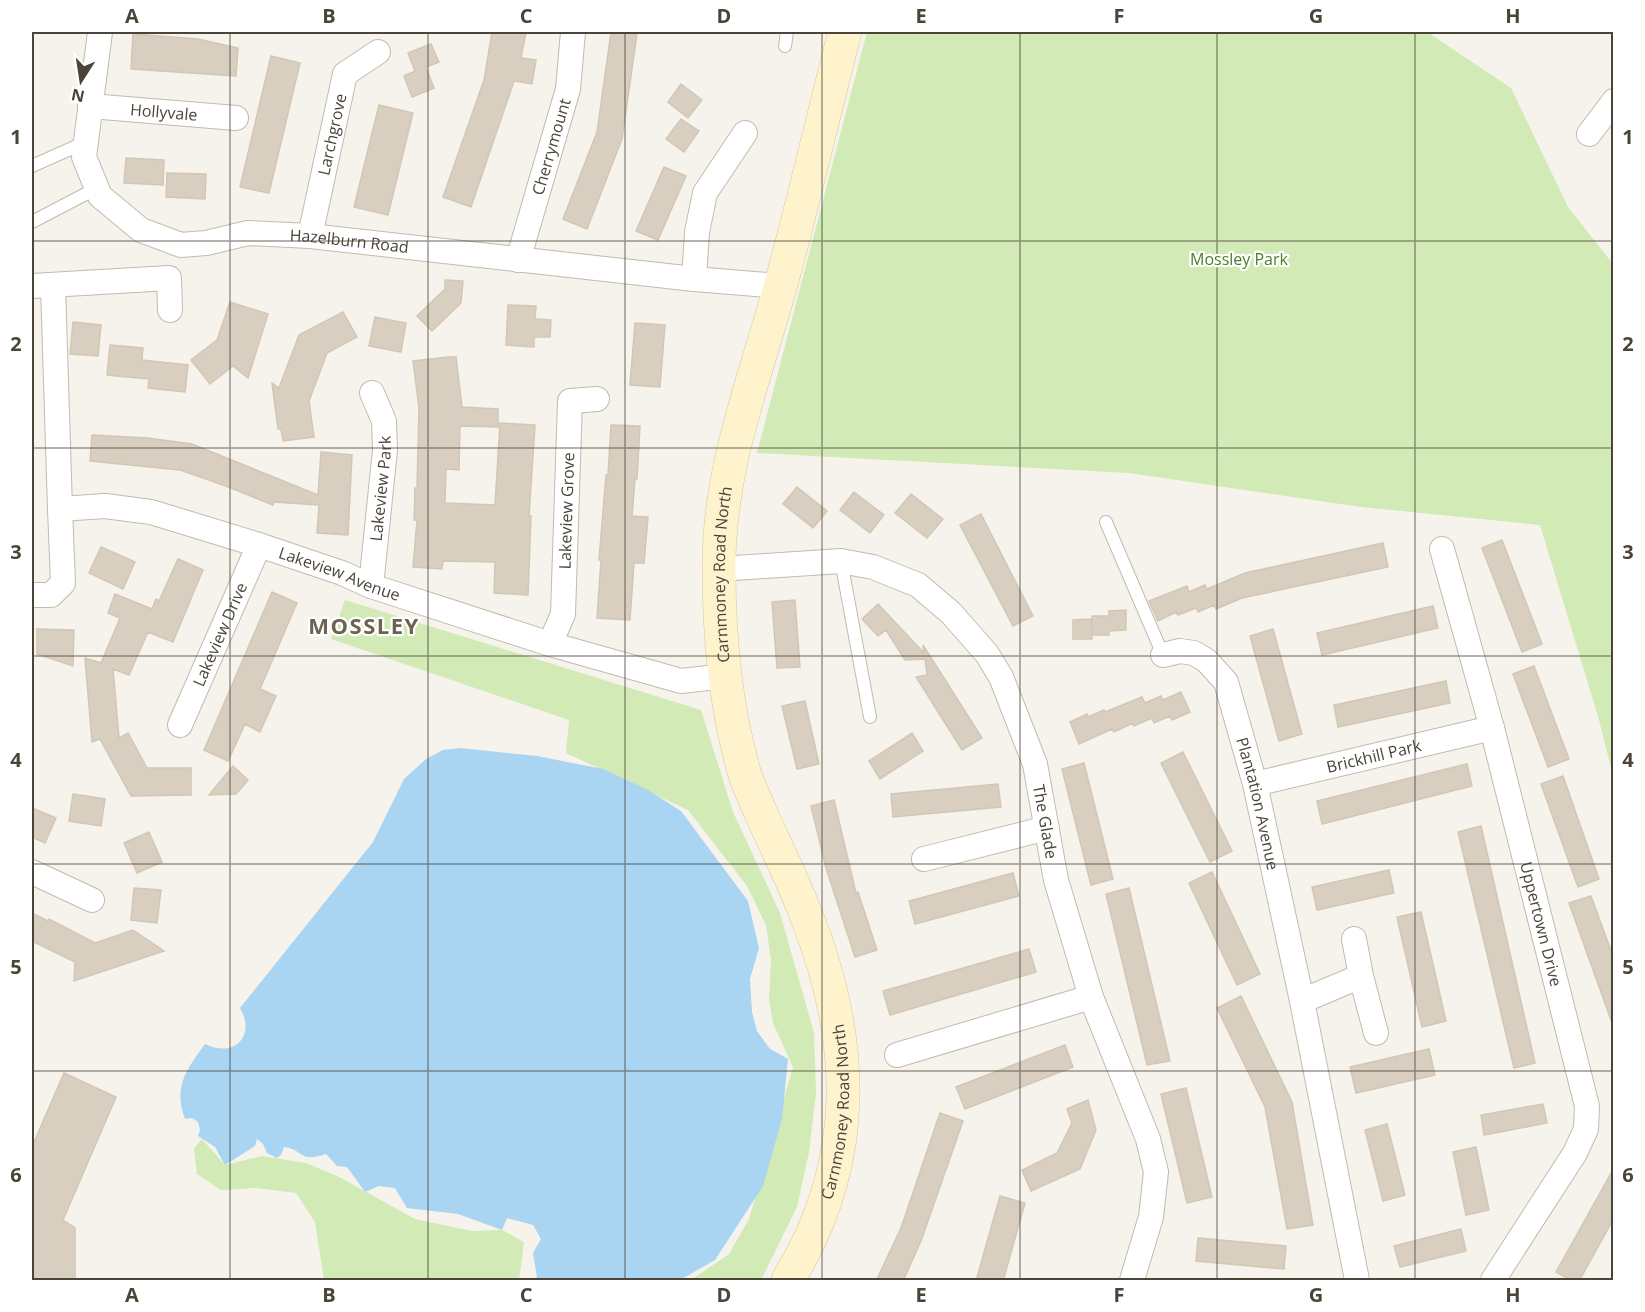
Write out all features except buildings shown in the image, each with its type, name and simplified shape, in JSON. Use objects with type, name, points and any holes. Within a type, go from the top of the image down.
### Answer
[{"type":"street","name":"Hazelburn Road","points":[[99,32],[84,157],[100,196],[141,230],[181,245],[206,243],[248,233],[310,236],[694,279],[780,286]]},
{"type":"street","name":"Cherrymount","points":[[518,260],[568,89],[573,32]]},
{"type":"street","name":"Carnmoney Road North","points":[[788,1281],[805,1253],[823,1213],[835,1172],[843,1125],[844,1083],[833,1000],[822,956],[746,778],[736,735],[726,676],[719,569],[720,523],[725,483],[751,382],[780,286],[845,32]]},
{"type":"street","name":"Larchgrove","points":[[310,236],[345,74],[378,52]]},
{"type":"street","points":[[1589,134],[1614,101]]},
{"type":"street","name":"Hollyvale","points":[[90,106],[237,118]]},
{"type":"street","points":[[694,279],[697,232],[705,193],[745,133]]},
{"type":"street","points":[[32,595],[51,595],[63,583],[60,508],[42,286],[169,278],[170,310]]},
{"type":"street","name":"Lakeview Park","points":[[371,586],[385,450],[384,421],[372,393]]},
{"type":"street","name":"Lakeview Grove","points":[[550,644],[563,614],[570,401],[597,399]]},
{"type":"street","name":"Lakeview Avenue","points":[[60,508],[105,506],[152,512],[259,545],[342,573],[371,586],[550,644],[681,681],[726,676]]},
{"type":"street","name":"Lakeview Drive","points":[[180,725],[259,545]]},
{"type":"street","name":"Uppertown Drive","points":[[1442,549],[1492,728],[1587,1106],[1586,1129],[1575,1153],[1493,1281]]},
{"type":"street","name":"The Glade","points":[[719,569],[841,561],[873,567],[918,585],[951,613],[987,654],[1001,677],[1035,764],[1056,880],[1091,998],[1148,1140],[1156,1172],[1151,1217],[1139,1278]]},
{"type":"street","name":"Plantation Avenue","points":[[1163,655],[1180,651],[1194,653],[1207,661],[1226,682],[1255,784],[1302,1001],[1357,1281]]},
{"type":"street","name":"Brickhill Park","points":[[1255,784],[1492,728]]},
{"type":"street","points":[[924,860],[1047,828]]},
{"type":"street","points":[[32,872],[92,900]]},
{"type":"street","points":[[1354,939],[1376,1032]]},
{"type":"street","points":[[1302,1001],[1361,976]]},
{"type":"street","points":[[897,1055],[1091,998]]},
{"type":"lane","points":[[784,46],[787,32]]},
{"type":"lane","points":[[32,166],[86,142]]},
{"type":"lane","points":[[32,222],[97,188]]},
{"type":"lane","points":[[1106,522],[1163,655]]},
{"type":"lane","points":[[841,561],[870,717]]},
{"type":"green space","name":"Mossley Park","points":[[867,32],[1431,32],[1433,36],[1511,88],[1568,207],[1613,264],[1613,776],[1599,720],[1540,525],[1361,507],[1129,473],[757,453]]},
{"type":"green space","points":[[345,600],[701,710],[733,812],[780,913],[814,1033],[816,1093],[809,1152],[797,1207],[761,1280],[691,1280],[729,1254],[749,1219],[793,1067],[773,1023],[769,999],[771,960],[766,925],[747,886],[688,810],[566,753],[569,720],[331,639]]},
{"type":"green space","points":[[202,1139],[225,1165],[262,1156],[306,1163],[339,1177],[415,1219],[472,1231],[502,1230],[524,1242],[519,1280],[324,1280],[315,1222],[296,1193],[256,1188],[221,1190],[197,1174],[194,1148]]},
{"type":"water","points":[[460,748],[537,756],[603,769],[648,790],[681,811],[748,901],[759,948],[750,979],[752,1012],[757,1031],[770,1049],[788,1059],[782,1119],[763,1186],[715,1260],[680,1280],[534,1280],[537,1277],[533,1253],[541,1239],[533,1225],[507,1218],[502,1230],[458,1214],[407,1208],[395,1188],[379,1186],[365,1192],[347,1167],[337,1166],[326,1154],[306,1157],[284,1147],[277,1158],[267,1153],[263,1144],[257,1139],[255,1146],[225,1165],[215,1147],[198,1136],[200,1130],[198,1122],[192,1118],[185,1119],[180,1097],[183,1079],[205,1044],[225,1048],[240,1042],[246,1027],[240,1008],[373,842],[404,779],[426,759],[443,750]]},
{"type":"district","name":"MOSSLEY","points":[[364,626]]}]
